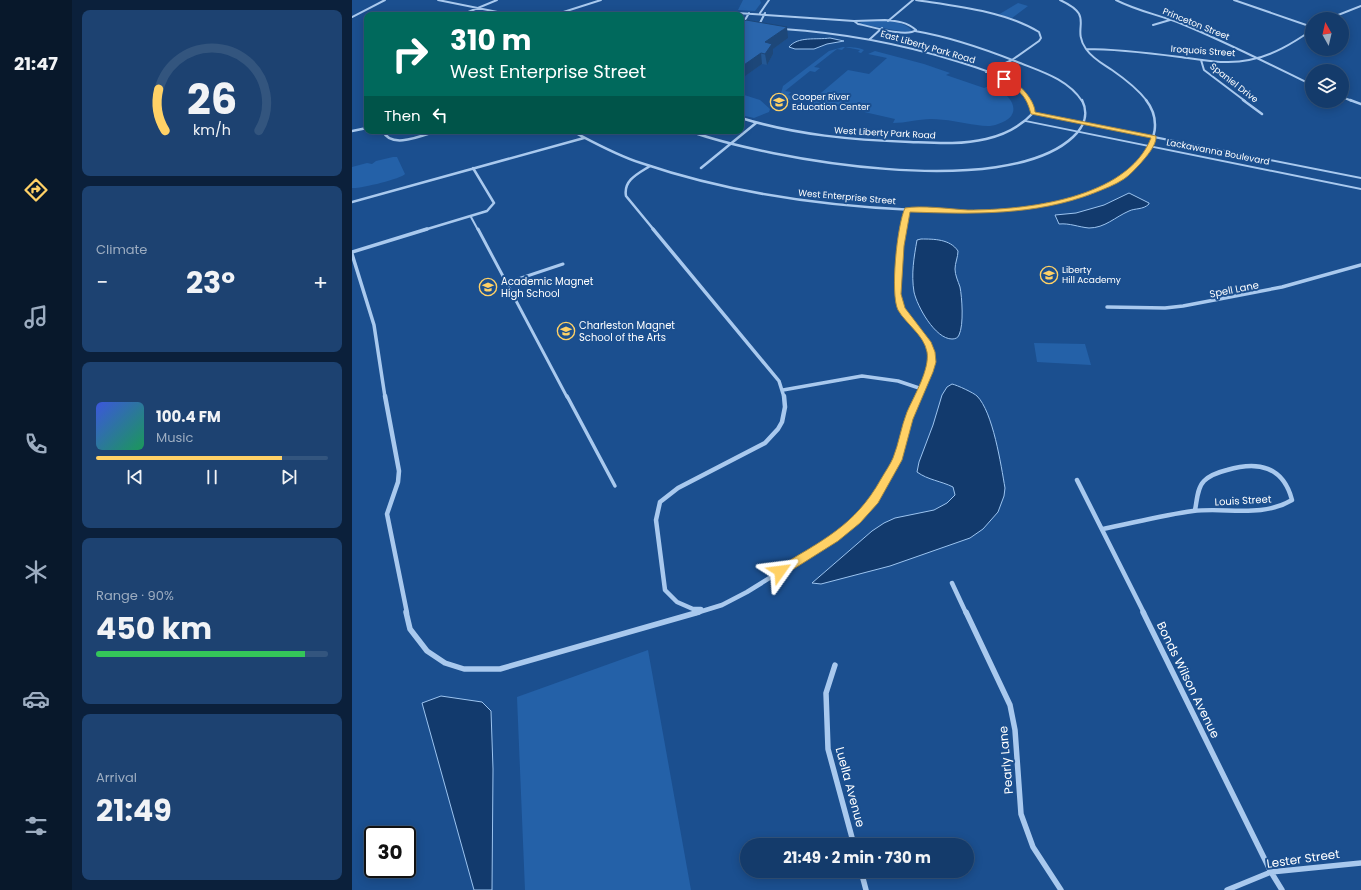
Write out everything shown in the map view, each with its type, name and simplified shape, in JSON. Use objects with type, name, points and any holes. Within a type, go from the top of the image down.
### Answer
[{"type":"street","points":[[352,17],[385,0]]},
{"type":"street","points":[[438,0],[498,12]]},
{"type":"street","points":[[468,12],[497,0]]},
{"type":"street","points":[[563,12],[601,0]]},
{"type":"street","points":[[760,13],[769,0]]},
{"type":"street","points":[[888,21],[913,0]]},
{"type":"street","points":[[916,0],[999,17],[1035,29],[1040,34],[1039,41],[1012,60],[986,72]]},
{"type":"street","points":[[1060,0],[1077,10],[1080,14],[1082,19],[1080,33],[1086,49]]},
{"type":"street","name":"Princeton Street","points":[[1116,0],[1170,20],[1258,58],[1305,82]]},
{"type":"street","points":[[1234,0],[1305,25]]},
{"type":"street","points":[[1346,12],[1361,6]]},
{"type":"street","points":[[744,13],[765,13],[854,21],[888,21],[909,24],[915,29],[915,31]]},
{"type":"street","points":[[744,22],[749,13]]},
{"type":"street","points":[[758,28],[765,13]]},
{"type":"street","points":[[1153,24],[1170,20]]},
{"type":"street","points":[[700,134],[732,143],[823,163],[896,170],[956,170],[999,166],[1036,158],[1070,141],[1084,123],[1086,108],[1083,100],[1069,86],[1048,74],[977,47],[915,31],[903,33],[858,24],[854,21]]},
{"type":"street","points":[[752,28],[764,28]]},
{"type":"street","points":[[870,39],[882,28]]},
{"type":"street","name":"East Liberty Park Road","points":[[776,29],[870,39],[947,58],[1004,79],[1015,86],[1029,99],[1033,113]]},
{"type":"street","name":"Iroquois Street","points":[[1086,49],[1108,49],[1201,60],[1235,61],[1258,58],[1297,41],[1305,34]]},
{"type":"street","name":"West Enterprise Street","points":[[578,134],[612,152],[650,166],[689,178],[782,198],[864,208],[970,212],[1018,209],[1058,202],[1096,190],[1122,177],[1140,161],[1151,147],[1154,137],[1155,117],[1150,105],[1142,94],[1119,74],[1094,58],[1086,49]]},
{"type":"street","name":"Spaniel Drive","points":[[1201,60],[1204,70],[1262,114]]},
{"type":"street","points":[[1349,100],[1361,104]]},
{"type":"street","points":[[1026,121],[1033,113]]},
{"type":"street","name":"Lackawanna Boulevard","points":[[1033,113],[1361,178]]},
{"type":"street","name":"West Liberty Park Road","points":[[744,119],[795,132],[831,137],[860,140],[934,143],[957,143],[997,136],[1012,130],[1026,121]]},
{"type":"street","name":"Lackawanna Boulevard","points":[[1026,121],[1361,189]]},
{"type":"street","points":[[744,133],[756,123]]},
{"type":"street","points":[[352,131],[364,129]]},
{"type":"street","points":[[383,134],[387,139],[394,140],[403,140],[426,134]]},
{"type":"street","points":[[701,168],[743,134]]},
{"type":"street","points":[[352,202],[585,138]]},
{"type":"street","points":[[650,166],[635,176],[626,185],[624,189],[626,196],[779,381],[786,397],[786,410],[782,423],[774,435],[765,443],[678,488],[660,502],[656,520],[665,590],[677,602],[693,609],[705,609]]},
{"type":"street","points":[[473,168],[494,203],[492,207],[471,217],[352,253],[374,325],[390,427],[399,471],[398,482],[387,514],[410,629],[427,651],[445,663],[464,668],[500,669],[722,605],[828,542],[857,520],[874,500],[897,460],[909,419],[932,362],[928,342],[901,309],[898,294],[900,246],[907,210]]},
{"type":"street","points":[[471,217],[615,486]]},
{"type":"street","points":[[506,283],[564,264]]},
{"type":"street","name":"Spell Lane","points":[[1107,307],[1165,308],[1190,305],[1282,287],[1361,264]]},
{"type":"street","points":[[783,390],[862,376],[898,381],[922,389]]},
{"type":"street","name":"Louis Street","points":[[1104,529],[1195,510],[1236,511],[1274,508],[1286,505],[1292,500],[1291,492],[1279,474],[1266,467],[1252,465],[1232,468],[1214,475],[1204,481],[1200,488],[1195,510]]},
{"type":"street","name":"Bonds Wilson Avenue","points":[[1077,480],[1104,529],[1271,872],[1282,890]]},
{"type":"street","name":"Pearly Lane","points":[[952,583],[1000,681],[1010,706],[1016,730],[1021,814],[1033,847],[1061,890]]},
{"type":"street","name":"Luella Avenue","points":[[834,665],[826,693],[828,749],[852,838]]},
{"type":"street","name":"Lester Street","points":[[1227,890],[1271,872],[1361,863]]},
{"type":"street","points":[[863,878],[866,890]]},
{"type":"shaded area","points":[[743,0],[760,0],[761,3],[755,11],[738,10]]},
{"type":"shaded area","points":[[1018,3],[1028,6],[1012,18],[998,15]]},
{"type":"shaded area","points":[[863,21],[896,22],[903,24],[912,31],[906,32],[859,24]]},
{"type":"shaded area","points":[[830,38],[844,41],[827,44],[814,49],[795,49],[789,47],[797,41]]},
{"type":"shaded area","points":[[843,47],[845,47],[842,50],[837,49],[814,67],[820,68],[815,72],[810,71],[785,91],[791,92],[788,95],[799,98],[802,95],[809,96],[802,102],[790,100],[781,93],[783,86],[829,51]]},
{"type":"shaded area","points":[[845,47],[864,50],[861,53],[858,52],[860,50]]},
{"type":"shaded area","points":[[875,51],[924,64],[950,73],[946,75],[984,88],[989,86],[997,89],[1009,98],[1013,109],[1012,115],[1007,120],[990,126],[931,119],[893,123],[895,119],[838,106],[834,110],[808,104],[848,70],[869,74],[887,58],[868,54]]},
{"type":"shaded area","points":[[744,95],[760,100],[770,109],[769,112],[754,118],[744,116]]},
{"type":"shaded area","points":[[397,157],[405,174],[380,183],[352,188],[352,167],[367,163],[372,164],[376,161]]},
{"type":"shaded area","points":[[1129,193],[1149,204],[1124,213],[1110,222],[1095,228],[1059,224],[1055,215],[1076,213],[1104,205]]},
{"type":"shaded area","points":[[917,240],[941,240],[951,244],[958,251],[955,271],[961,292],[962,318],[959,336],[955,339],[946,338],[933,328],[923,313],[916,298],[913,285],[913,266]]},
{"type":"shaded area","points":[[1034,343],[1085,344],[1091,365],[1037,362]]},
{"type":"shaded area","points":[[952,384],[977,396],[988,414],[996,439],[1005,488],[1004,496],[998,512],[983,529],[970,538],[890,566],[821,584],[812,583],[872,531],[884,523],[895,518],[934,510],[947,503],[955,495],[953,487],[917,472],[942,395],[947,387]]},
{"type":"shaded area","points":[[648,650],[691,890],[525,890],[517,697]]},
{"type":"shaded area","points":[[441,696],[482,702],[491,711],[493,769],[492,890],[474,890],[422,703]]},
{"type":"building","points":[[746,20],[787,27],[765,42],[772,44],[765,54],[761,53],[744,65],[744,22]]},
{"type":"place","name":"Cooper River Education Center","points":[[779,102]]},
{"type":"place","name":"Liberty Hill Academy","points":[[1049,275]]},
{"type":"place","name":"Academic Magnet High School","points":[[488,287]]},
{"type":"place","name":"Charleston Magnet School of the Arts","points":[[566,331]]},
{"type":"route","points":[[780,571],[834,538],[857,520],[874,500],[897,460],[909,419],[932,362],[928,342],[907,318],[901,309],[899,302],[900,246],[907,210],[970,212],[1018,209],[1052,204],[1077,197],[1109,185],[1122,177],[1140,161],[1151,147],[1154,137],[1033,113],[1029,99],[1015,86],[1004,79]]}]
